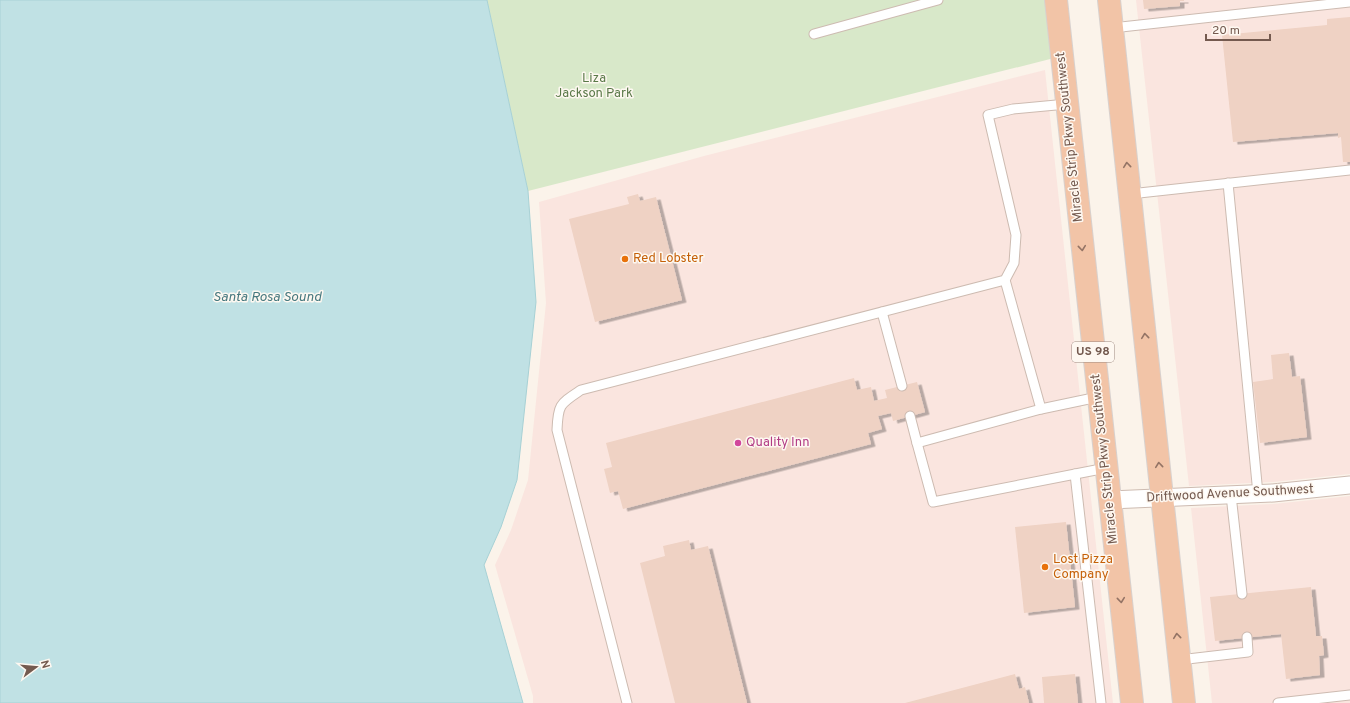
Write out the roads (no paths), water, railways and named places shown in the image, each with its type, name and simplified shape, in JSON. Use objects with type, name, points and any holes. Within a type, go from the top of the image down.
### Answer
[{"type":"highway","name":"Miracle Strip Pkwy Southwest","points":[[1056,0],[1132,703]]},
{"type":"highway","points":[[1109,0],[1184,703]]},
{"type":"street","name":"Driftwood Avenue Southwest","points":[[1110,500],[1258,494],[1350,485]]},
{"type":"lane","points":[[814,34],[938,0]]},
{"type":"lane","points":[[1112,28],[1350,2]]},
{"type":"lane","points":[[1041,409],[1005,280],[1014,263],[1016,235],[988,115],[1013,110],[1067,104]]},
{"type":"lane","points":[[1130,194],[1350,170]]},
{"type":"lane","points":[[1228,183],[1258,494]]},
{"type":"lane","points":[[627,703],[556,430],[558,412],[564,401],[581,390],[1005,280]]},
{"type":"lane","points":[[882,312],[902,386]]},
{"type":"lane","points":[[917,443],[1041,409],[1098,396]]},
{"type":"lane","points":[[910,416],[933,502],[1106,468]]},
{"type":"lane","points":[[1075,474],[1101,703]]},
{"type":"lane","points":[[1231,495],[1242,594]]},
{"type":"lane","points":[[1179,660],[1248,652],[1247,638]]},
{"type":"lane","points":[[1278,703],[1350,695]]},
{"type":"water","name":"Santa Rosa Sound","points":[[0,0],[487,0],[528,191],[536,302],[517,480],[501,527],[484,565],[523,703],[0,703]]},
{"type":"place","name":"Red Lobster","points":[[625,259]]},
{"type":"place","name":"Quality Inn","points":[[738,443]]},
{"type":"place","name":"Lost Pizza Company","points":[[1045,567]]},
{"type":"park label","name":"Liza Jackson Park","points":[[594,86]]}]
